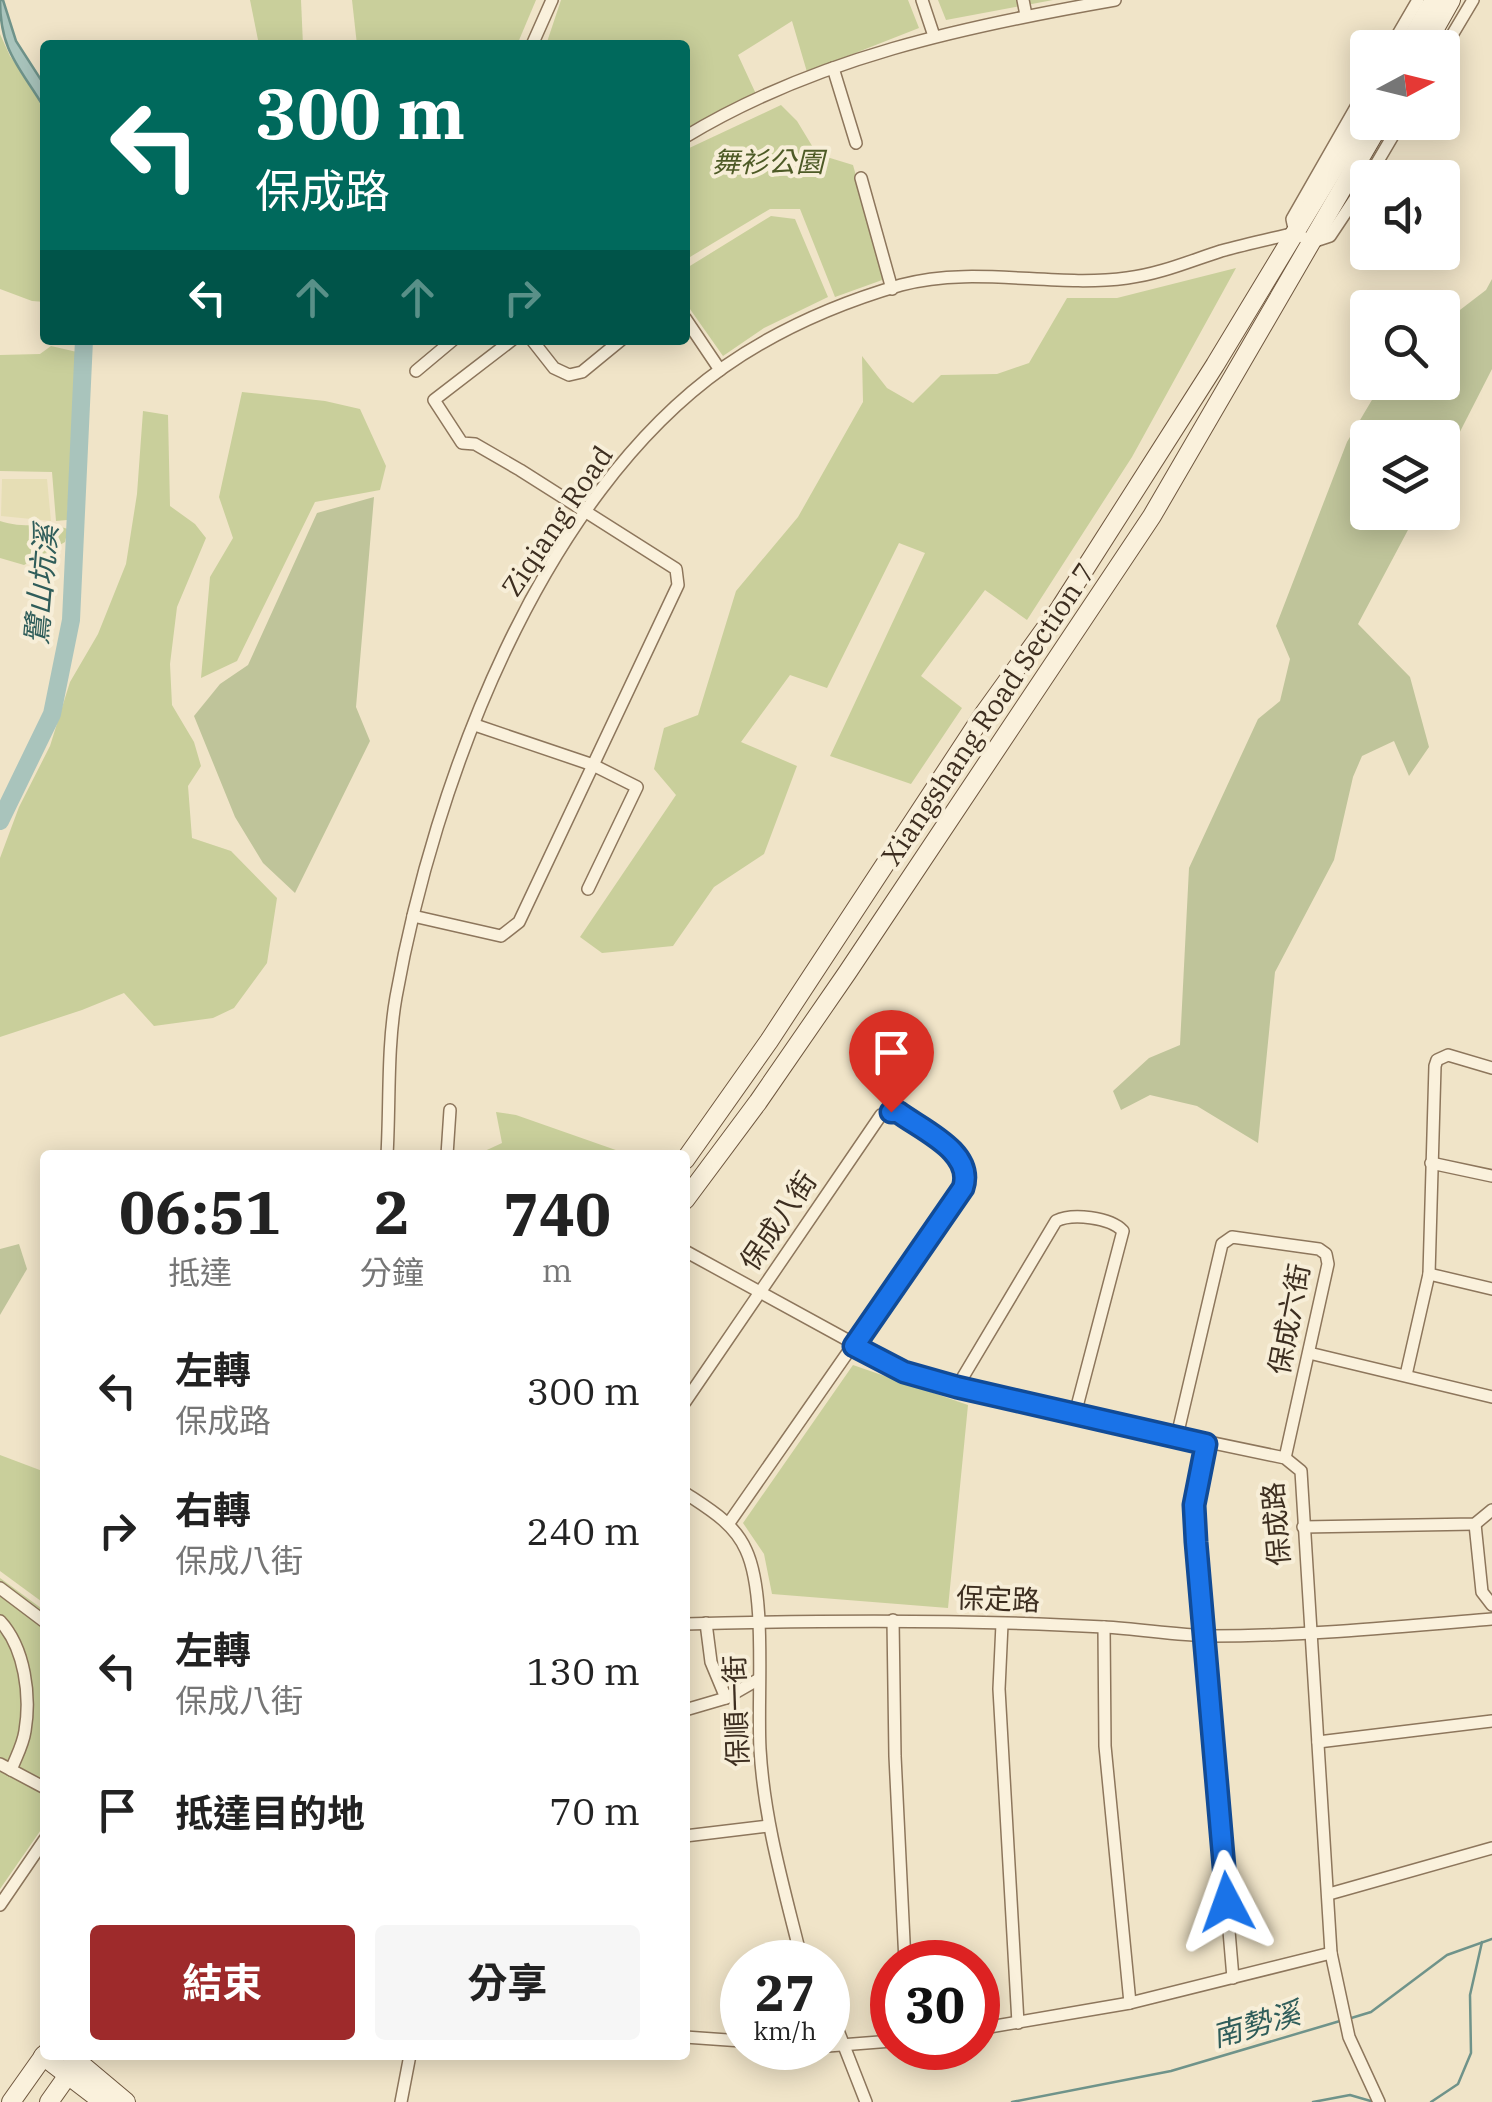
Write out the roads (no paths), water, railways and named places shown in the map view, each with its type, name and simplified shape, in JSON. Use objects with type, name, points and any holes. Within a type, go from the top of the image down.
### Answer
[{"type":"main road","points":[[1416,30],[1434,0]]},
{"type":"main road","points":[[1434,30],[1451,0]]},
{"type":"main road","name":"Xiangshang Road Section 7","points":[[690,1153],[770,1041],[986,712],[1060,608],[1216,365],[1351,140]]},
{"type":"main road","name":"Xiangshang Road Section 7","points":[[690,1193],[792,1054],[1111,579],[1208,424],[1371,140]]},
{"type":"main road","points":[[10,2102],[40,2060]]},
{"type":"main road","points":[[49,2102],[75,2061]]},
{"type":"main road","points":[[75,2061],[104,2102]]},
{"type":"main road","points":[[75,2061],[126,2102]]},
{"type":"street","points":[[534,40],[552,0]]},
{"type":"street","points":[[922,0],[934,36]]},
{"type":"street","points":[[1023,0],[1026,15]]},
{"type":"street","points":[[690,134],[741,107],[833,68],[934,36],[1115,0]]},
{"type":"street","points":[[1400,30],[1418,0]]},
{"type":"street","points":[[1455,30],[1473,0]]},
{"type":"street","points":[[833,68],[856,143]]},
{"type":"street","points":[[1350,117],[1300,203],[1292,220],[1295,233],[1312,242],[1330,236],[1350,205]]},
{"type":"street","points":[[861,178],[892,289]]},
{"type":"street","name":"Ziqiang Road","points":[[387,1150],[396,999],[413,916],[450,782],[531,601],[587,511],[662,420],[720,370],[778,333],[892,289],[935,279],[1128,278],[1295,233]]},
{"type":"street","points":[[690,325],[720,370]]},
{"type":"street","points":[[416,371],[447,345]]},
{"type":"street","points":[[413,916],[502,936],[511,931],[678,585],[676,569],[475,444],[462,443],[434,400],[506,345]]},
{"type":"street","points":[[536,345],[554,368],[568,375],[582,372],[615,345]]},
{"type":"street","points":[[475,726],[593,765],[638,786],[588,890]]},
{"type":"street","points":[[1406,1375],[1429,1274],[1438,1060],[1448,1055],[1492,1068]]},
{"type":"street","points":[[447,1150],[450,1110]]},
{"type":"street","name":"保成八街","points":[[690,1395],[880,1115],[898,1112],[959,1156],[966,1178],[963,1188],[728,1523]]},
{"type":"street","points":[[1432,1163],[1492,1176]]},
{"type":"street","points":[[957,1387],[1056,1221],[1067,1215],[1117,1224],[1123,1231],[1074,1414]]},
{"type":"street","name":"保成六街","points":[[1178,1436],[1222,1244],[1232,1236],[1318,1249],[1326,1254],[1328,1264],[1285,1458]]},
{"type":"street","name":"保成路","points":[[690,1254],[904,1372],[1206,1444],[1285,1458],[1301,1472],[1331,1953],[1349,2037],[1379,2102]]},
{"type":"street","points":[[1429,1274],[1492,1289]]},
{"type":"street","points":[[1309,1353],[1492,1397]]},
{"type":"street","points":[[1206,1444],[1194,1505],[1233,1978]]},
{"type":"street","name":"保順一街","points":[[690,1496],[728,1523],[746,1549],[757,1584],[760,1750],[768,1826],[797,1940]]},
{"type":"street","points":[[1304,1527],[1476,1524],[1492,1510]]},
{"type":"street","points":[[1476,1524],[1482,1592],[1492,1605]]},
{"type":"street","points":[[0,1588],[40,1618]]},
{"type":"street","name":"保定路","points":[[690,1624],[893,1620],[1104,1627],[1206,1636],[1310,1634],[1492,1619]]},
{"type":"street","points":[[893,1620],[896,1802],[904,1940]]},
{"type":"street","points":[[0,1621],[13,1639],[26,1694],[26,1730],[6,1767],[40,1785]]},
{"type":"street","points":[[706,1623],[711,1662],[726,1698]]},
{"type":"street","points":[[1002,1624],[1000,1689],[1018,2023]]},
{"type":"street","points":[[1104,1627],[1105,1746],[1130,2003]]},
{"type":"street","points":[[690,1709],[726,1698],[759,1679]]},
{"type":"street","points":[[1318,1742],[1492,1721]]},
{"type":"street","points":[[690,1835],[768,1826]]},
{"type":"street","points":[[0,1905],[40,1847]]},
{"type":"street","points":[[1328,1894],[1492,1848]]},
{"type":"street","points":[[1000,2026],[1130,2003],[1331,1953]]},
{"type":"street","points":[[690,2037],[720,2040]]},
{"type":"street","points":[[850,2059],[866,2102]]},
{"type":"street","points":[[401,2102],[409,2060]]},
{"type":"water","points":[[3,0],[16,41],[40,78],[40,101],[8,46],[1,18]]},
{"type":"waterway","name":"鷺山坑溪","points":[[0,821],[52,714],[71,620],[84,345]]},
{"type":"waterway","name":"南勢溪","points":[[1348,2019],[1371,2012],[1447,1955],[1492,1939]]},
{"type":"waterway","points":[[1431,2102],[1458,2084],[1471,2053],[1470,1995],[1482,1942]]},
{"type":"waterway","name":"南勢溪","points":[[1012,2102],[1171,2071],[1340,2021]]},
{"type":"waterway","points":[[1313,2102],[1350,2095],[1374,2102]]},
{"type":"park label","name":"舞衫公園","points":[[768,162]]}]
